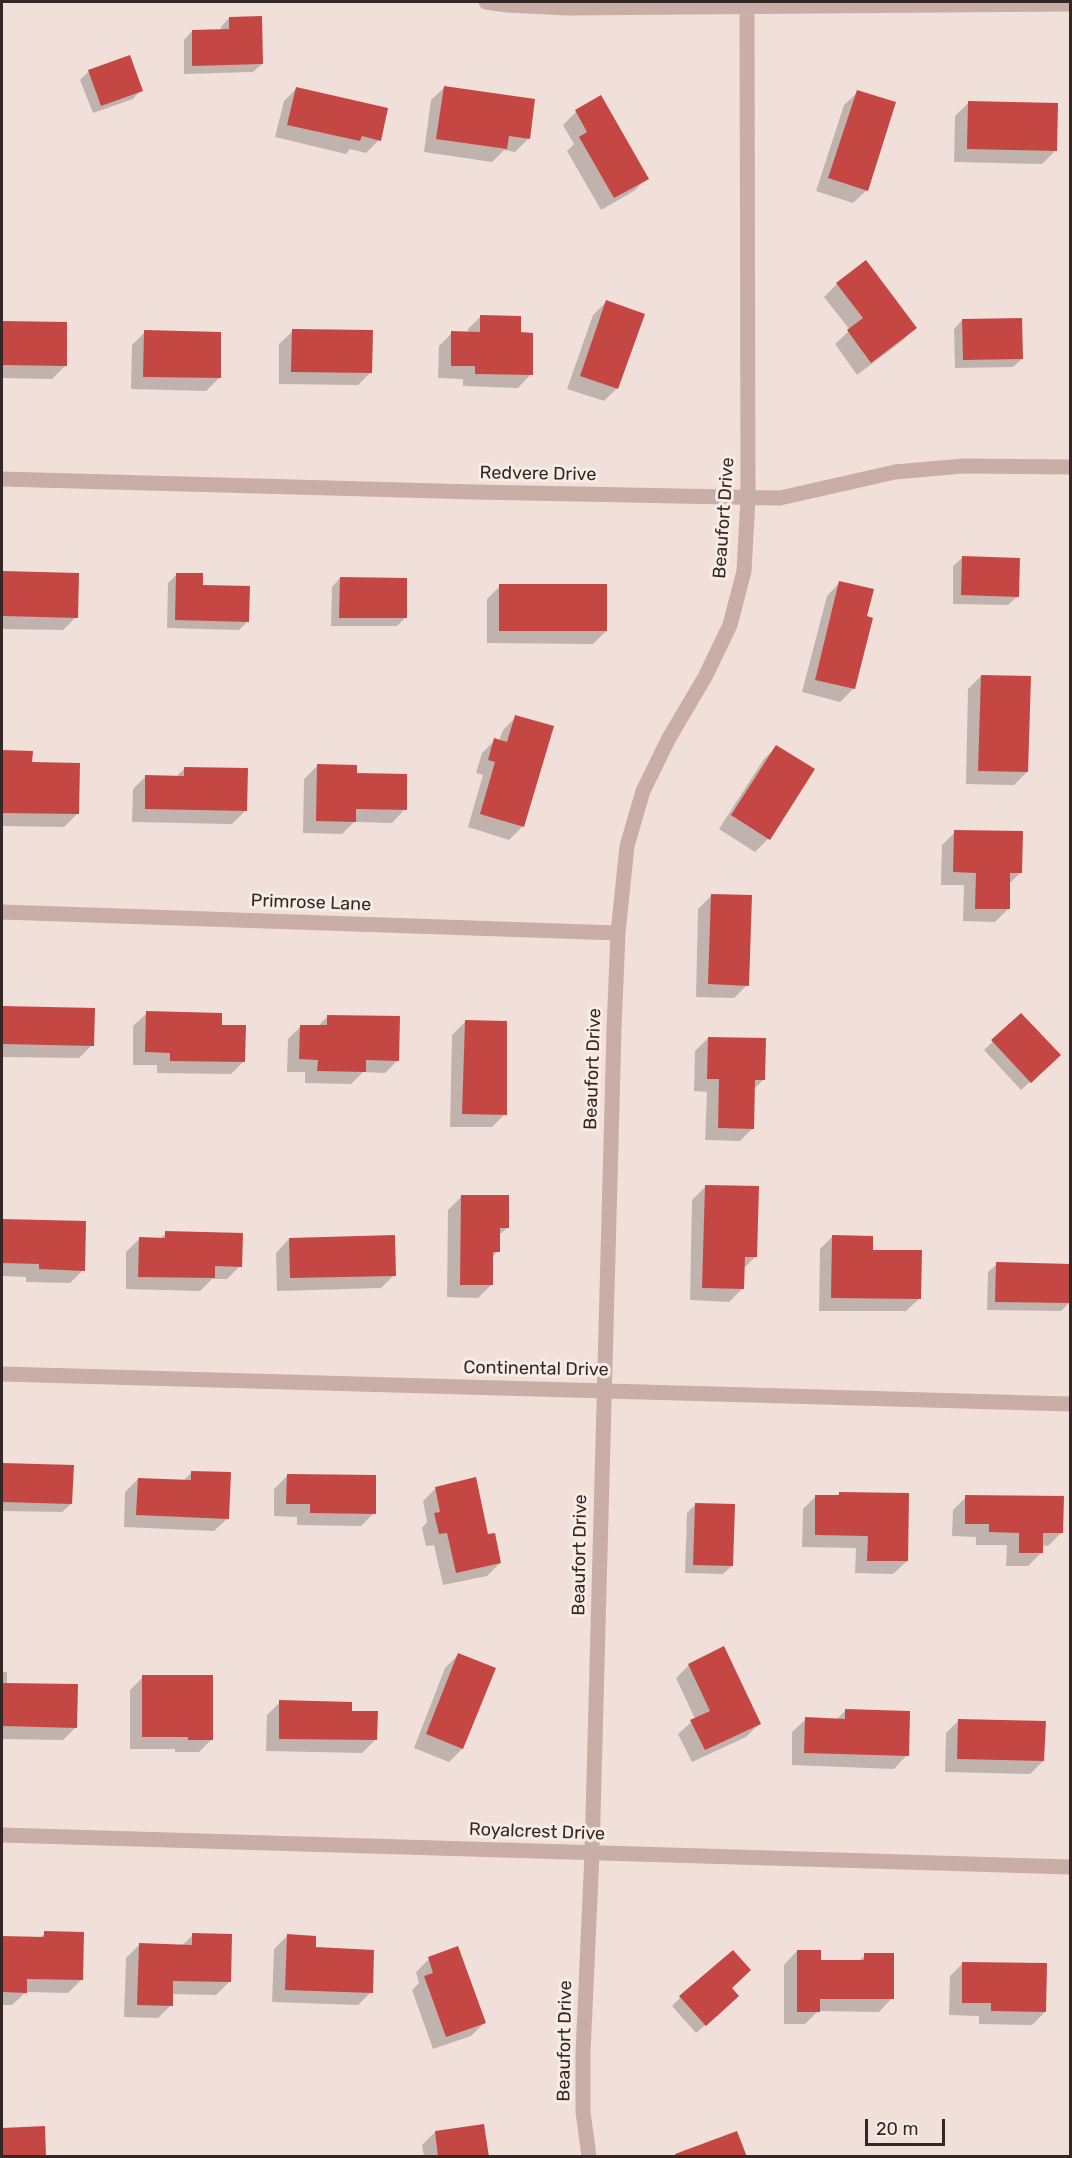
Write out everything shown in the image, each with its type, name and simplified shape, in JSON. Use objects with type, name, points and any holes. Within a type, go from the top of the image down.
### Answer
[{"type":"street","points":[[486,2],[566,8],[1071,4]]},
{"type":"street","name":"Beaufort Drive","points":[[589,2157],[583,2112],[583,2053],[592,1853],[618,933],[627,846],[643,791],[669,738],[705,677],[730,625],[744,571],[748,498],[747,8]]},
{"type":"street","name":"Redvere Drive","points":[[2,479],[780,498],[895,472],[963,466],[1071,467]]},
{"type":"street","name":"Primrose Lane","points":[[2,912],[618,933]]},
{"type":"street","name":"Continental Drive","points":[[2,1374],[1071,1404]]},
{"type":"street","name":"Royalcrest Drive","points":[[2,1835],[1071,1867]]},
{"type":"building","points":[[262,16],[263,64],[192,66],[192,30],[229,29],[229,17]]},
{"type":"building","points":[[130,55],[143,91],[101,106],[88,70]]},
{"type":"building","points":[[444,86],[535,99],[530,139],[509,136],[507,149],[436,139]]},
{"type":"building","points":[[296,87],[388,108],[381,141],[362,136],[360,141],[287,125]]},
{"type":"building","points":[[857,90],[896,102],[868,191],[828,178]]},
{"type":"building","points":[[601,95],[649,179],[614,198],[579,137],[587,132],[575,110]]},
{"type":"building","points":[[968,101],[1058,103],[1057,151],[967,149]]},
{"type":"building","points":[[866,260],[917,328],[871,363],[847,330],[863,318],[836,283]]},
{"type":"building","points":[[606,300],[645,314],[618,389],[580,376]]},
{"type":"building","points":[[480,315],[521,316],[521,332],[533,333],[533,375],[475,374],[475,366],[451,366],[451,331],[480,332]]},
{"type":"building","points":[[1022,318],[1023,359],[963,360],[962,319]]},
{"type":"building","points":[[2,321],[67,322],[67,366],[2,365]]},
{"type":"building","points":[[292,329],[373,330],[372,373],[291,372]]},
{"type":"building","points":[[144,330],[221,332],[221,378],[143,377]]},
{"type":"building","points":[[962,556],[1020,558],[1019,597],[961,595]]},
{"type":"building","points":[[2,571],[79,573],[78,618],[2,616]]},
{"type":"building","points":[[176,573],[203,573],[203,585],[250,586],[249,622],[175,620]]},
{"type":"building","points":[[340,577],[407,578],[407,618],[339,618]]},
{"type":"building","points":[[839,581],[874,589],[867,616],[873,618],[855,689],[815,680]]},
{"type":"building","points":[[499,584],[607,584],[607,631],[499,631]]},
{"type":"building","points":[[981,675],[1031,676],[1028,772],[978,771]]},
{"type":"building","points":[[515,715],[554,726],[524,827],[480,814],[495,762],[488,760],[494,738],[507,742]]},
{"type":"building","points":[[776,745],[815,769],[770,840],[731,815]]},
{"type":"building","points":[[2,750],[33,751],[32,762],[80,763],[79,814],[2,813]]},
{"type":"building","points":[[317,764],[357,765],[357,773],[407,774],[407,810],[356,809],[356,822],[316,821]]},
{"type":"building","points":[[184,767],[248,768],[247,811],[145,809],[145,775],[184,776]]},
{"type":"building","points":[[954,830],[1023,831],[1022,873],[1010,873],[1010,909],[975,909],[976,873],[953,872]]},
{"type":"building","points":[[711,894],[752,895],[749,986],[708,984]]},
{"type":"building","points":[[2,1006],[95,1008],[94,1046],[2,1044]]},
{"type":"building","points":[[146,1011],[222,1013],[222,1025],[246,1025],[245,1062],[170,1061],[170,1053],[145,1052]]},
{"type":"building","points":[[1021,1013],[1061,1055],[1031,1083],[991,1040]]},
{"type":"building","points":[[327,1015],[400,1016],[399,1061],[366,1060],[366,1072],[317,1071],[318,1060],[299,1059],[300,1025],[327,1025]]},
{"type":"building","points":[[465,1020],[507,1021],[507,1115],[462,1114]]},
{"type":"building","points":[[708,1037],[766,1038],[765,1080],[755,1080],[754,1129],[718,1128],[719,1079],[707,1079]]},
{"type":"building","points":[[705,1185],[759,1186],[757,1257],[745,1257],[744,1289],[702,1288]]},
{"type":"building","points":[[461,1195],[509,1195],[509,1228],[500,1228],[500,1252],[493,1252],[493,1285],[460,1285]]},
{"type":"building","points":[[2,1219],[86,1221],[85,1271],[39,1269],[39,1264],[2,1263]]},
{"type":"building","points":[[165,1231],[243,1233],[242,1267],[215,1266],[215,1278],[138,1277],[139,1237],[165,1238]]},
{"type":"building","points":[[395,1235],[396,1276],[290,1278],[289,1238]]},
{"type":"building","points":[[832,1235],[873,1236],[873,1250],[922,1250],[921,1299],[831,1298]]},
{"type":"building","points":[[996,1262],[1071,1264],[1071,1303],[995,1302]]},
{"type":"building","points":[[2,1463],[74,1465],[72,1504],[2,1502]]},
{"type":"building","points":[[191,1471],[231,1472],[229,1519],[136,1515],[138,1478],[191,1480]]},
{"type":"building","points":[[287,1474],[376,1475],[376,1514],[310,1513],[310,1504],[286,1504]]},
{"type":"building","points":[[476,1477],[488,1534],[495,1533],[501,1563],[456,1573],[447,1533],[439,1534],[434,1513],[440,1512],[435,1487]]},
{"type":"building","points":[[839,1492],[909,1493],[908,1561],[867,1561],[868,1536],[815,1535],[815,1495],[839,1495]]},
{"type":"building","points":[[965,1495],[1064,1496],[1063,1533],[1043,1533],[1043,1553],[1019,1553],[1019,1533],[989,1532],[989,1524],[965,1524]]},
{"type":"building","points":[[695,1503],[735,1504],[733,1566],[693,1565]]},
{"type":"building","points":[[724,1646],[761,1724],[705,1750],[690,1720],[710,1711],[688,1664]]},
{"type":"building","points":[[458,1653],[496,1668],[463,1749],[426,1734]]},
{"type":"building","points":[[142,1675],[213,1675],[213,1740],[188,1740],[188,1737],[142,1737]]},
{"type":"building","points":[[2,1683],[78,1684],[77,1728],[2,1726]]},
{"type":"building","points":[[279,1700],[352,1702],[352,1711],[378,1711],[377,1740],[279,1739]]},
{"type":"building","points":[[845,1709],[910,1711],[909,1756],[804,1753],[805,1717],[845,1719]]},
{"type":"building","points":[[958,1719],[1046,1721],[1044,1761],[957,1759]]},
{"type":"building","points":[[44,1931],[84,1932],[83,1980],[27,1979],[27,1993],[2,1992],[2,1936],[44,1937]]},
{"type":"building","points":[[192,1933],[232,1934],[231,1982],[173,1981],[173,2006],[137,2005],[139,1943],[192,1945]]},
{"type":"building","points":[[287,1934],[316,1936],[316,1947],[374,1950],[373,1993],[285,1990]]},
{"type":"building","points":[[458,1946],[486,2023],[446,2037],[424,1976],[433,1973],[428,1957]]},
{"type":"building","points":[[733,1950],[751,1970],[732,1988],[739,1996],[706,2026],[679,1996]]},
{"type":"building","points":[[797,1950],[821,1950],[821,1960],[864,1960],[864,1953],[894,1953],[894,1999],[820,1999],[820,2012],[797,2012]]},
{"type":"building","points":[[962,1962],[1047,1963],[1046,2012],[991,2011],[991,2003],[962,2003]]},
{"type":"building","points":[[484,2124],[489,2157],[438,2157],[435,2131]]},
{"type":"building","points":[[45,2126],[46,2157],[2,2157],[2,2128]]},
{"type":"building","points":[[737,2131],[747,2157],[675,2157],[675,2154]]}]
